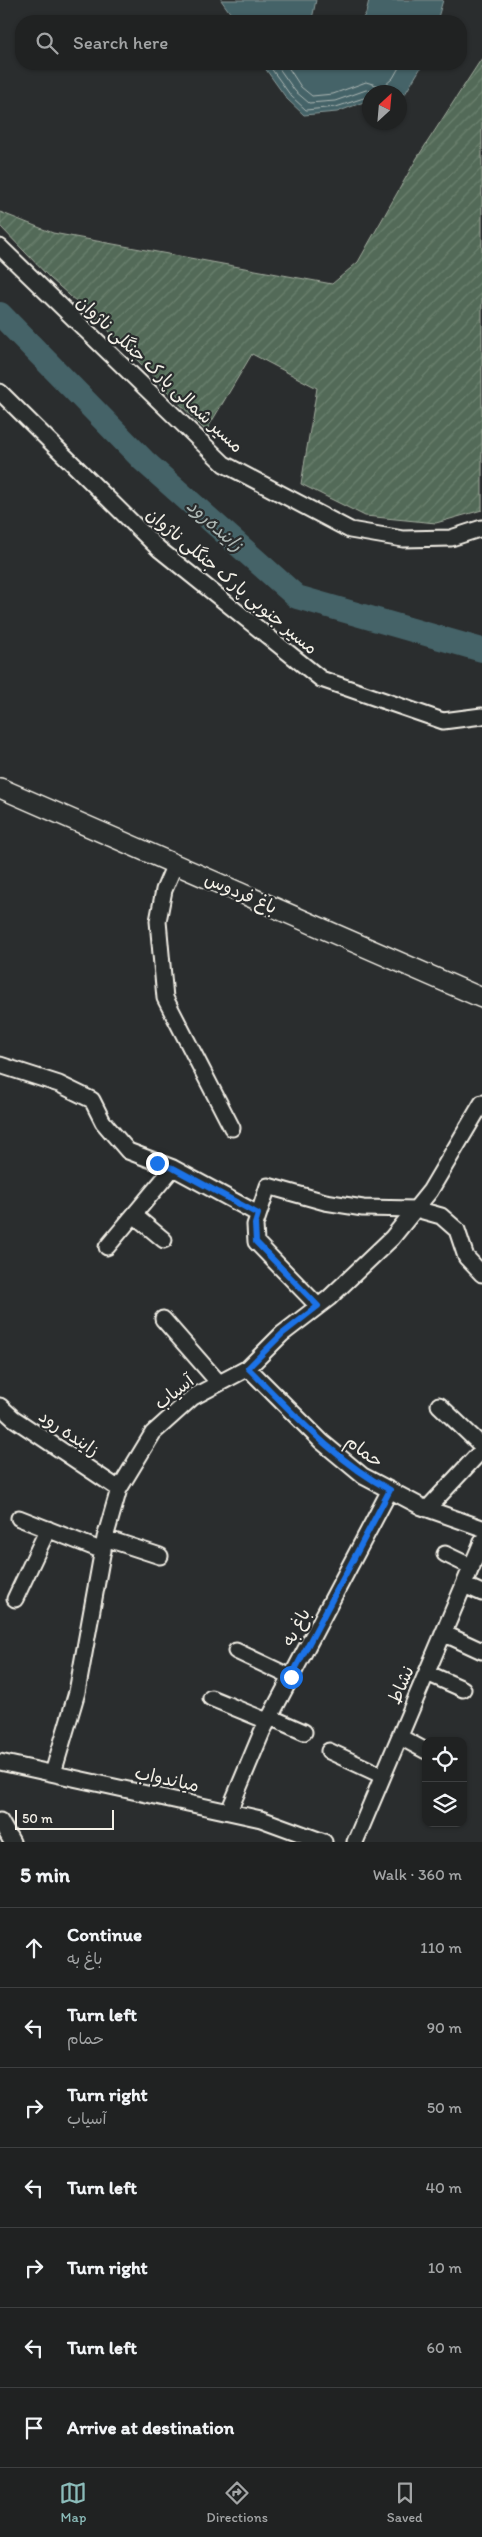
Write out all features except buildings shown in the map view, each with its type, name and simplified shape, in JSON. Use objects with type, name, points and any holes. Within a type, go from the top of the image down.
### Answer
[{"type":"street","name":"مسیر شمالی پارک جنگلی ناژوان","points":[[0,247],[224,464],[350,530],[403,539],[451,538],[482,528]]},
{"type":"street","name":"مسیر جنوبی پارک جنگلی ناژوان","points":[[0,392],[159,549],[321,679],[444,721],[482,716]]},
{"type":"street","name":"باغ فردوس","points":[[0,788],[482,998]]},
{"type":"street","points":[[175,864],[164,890],[158,921],[165,998],[232,1128]]},
{"type":"street","points":[[0,1065],[59,1084],[92,1100],[103,1122],[128,1151],[173,1168],[258,1214]]},
{"type":"street","name":"آسیاب","points":[[52,1773],[77,1692],[104,1544],[119,1489],[153,1433],[193,1397],[248,1368],[282,1334],[318,1306],[392,1238],[430,1191],[482,1103]]},
{"type":"street","points":[[107,1247],[173,1168]]},
{"type":"street","points":[[318,1306],[256,1242],[255,1224],[268,1186],[325,1202],[363,1208],[416,1209],[441,1216],[457,1230],[466,1258],[482,1274]]},
{"type":"street","points":[[134,1215],[164,1240]]},
{"type":"street","points":[[163,1320],[219,1383]]},
{"type":"street","name":"حمام","points":[[248,1368],[322,1442],[363,1476],[427,1509],[482,1528]]},
{"type":"street","points":[[440,1404],[482,1446]]},
{"type":"street","name":"زاینده رود","points":[[2,1413],[119,1489]]},
{"type":"street","points":[[427,1509],[482,1450]]},
{"type":"street","name":"باغ به","points":[[229,1812],[269,1719],[390,1490]]},
{"type":"street","points":[[19,1518],[48,1529],[160,1556]]},
{"type":"street","points":[[15,1599],[48,1529]]},
{"type":"street","name":"نشاط","points":[[355,1842],[482,1542]]},
{"type":"street","points":[[445,1554],[472,1567]]},
{"type":"street","points":[[464,1585],[482,1593]]},
{"type":"street","points":[[443,1633],[482,1651]]},
{"type":"street","points":[[236,1651],[291,1677]]},
{"type":"street","points":[[427,1673],[463,1689]]},
{"type":"street","points":[[211,1698],[304,1732]]},
{"type":"street","points":[[400,1737],[422,1749]]},
{"type":"street","points":[[329,1751],[383,1776]]},
{"type":"street","name":"میاندواب","points":[[0,1762],[261,1819],[324,1842]]},
{"type":"street","points":[[0,1821],[12,1842]]},
{"type":"green space","points":[[482,58],[482,510],[436,523],[365,516],[301,484],[317,388],[252,354],[206,431],[106,328],[50,278],[0,226],[0,212],[53,233],[332,284],[358,262],[417,158]]},
{"type":"water","points":[[221,0],[316,0],[313,15],[232,15]]},
{"type":"water","points":[[369,0],[443,0],[439,15],[365,15]]},
{"type":"water","points":[[266,70],[419,70],[407,91],[407,85],[362,85],[362,103],[337,112],[304,115],[287,99]]},
{"type":"waterway","name":"زاینده‌رود","points":[[0,314],[144,461],[297,597],[482,650]]},
{"type":"route","points":[[157,1163],[173,1168],[258,1214],[255,1224],[256,1242],[318,1306],[282,1334],[248,1368],[322,1442],[363,1476],[390,1490],[291,1677]]}]
